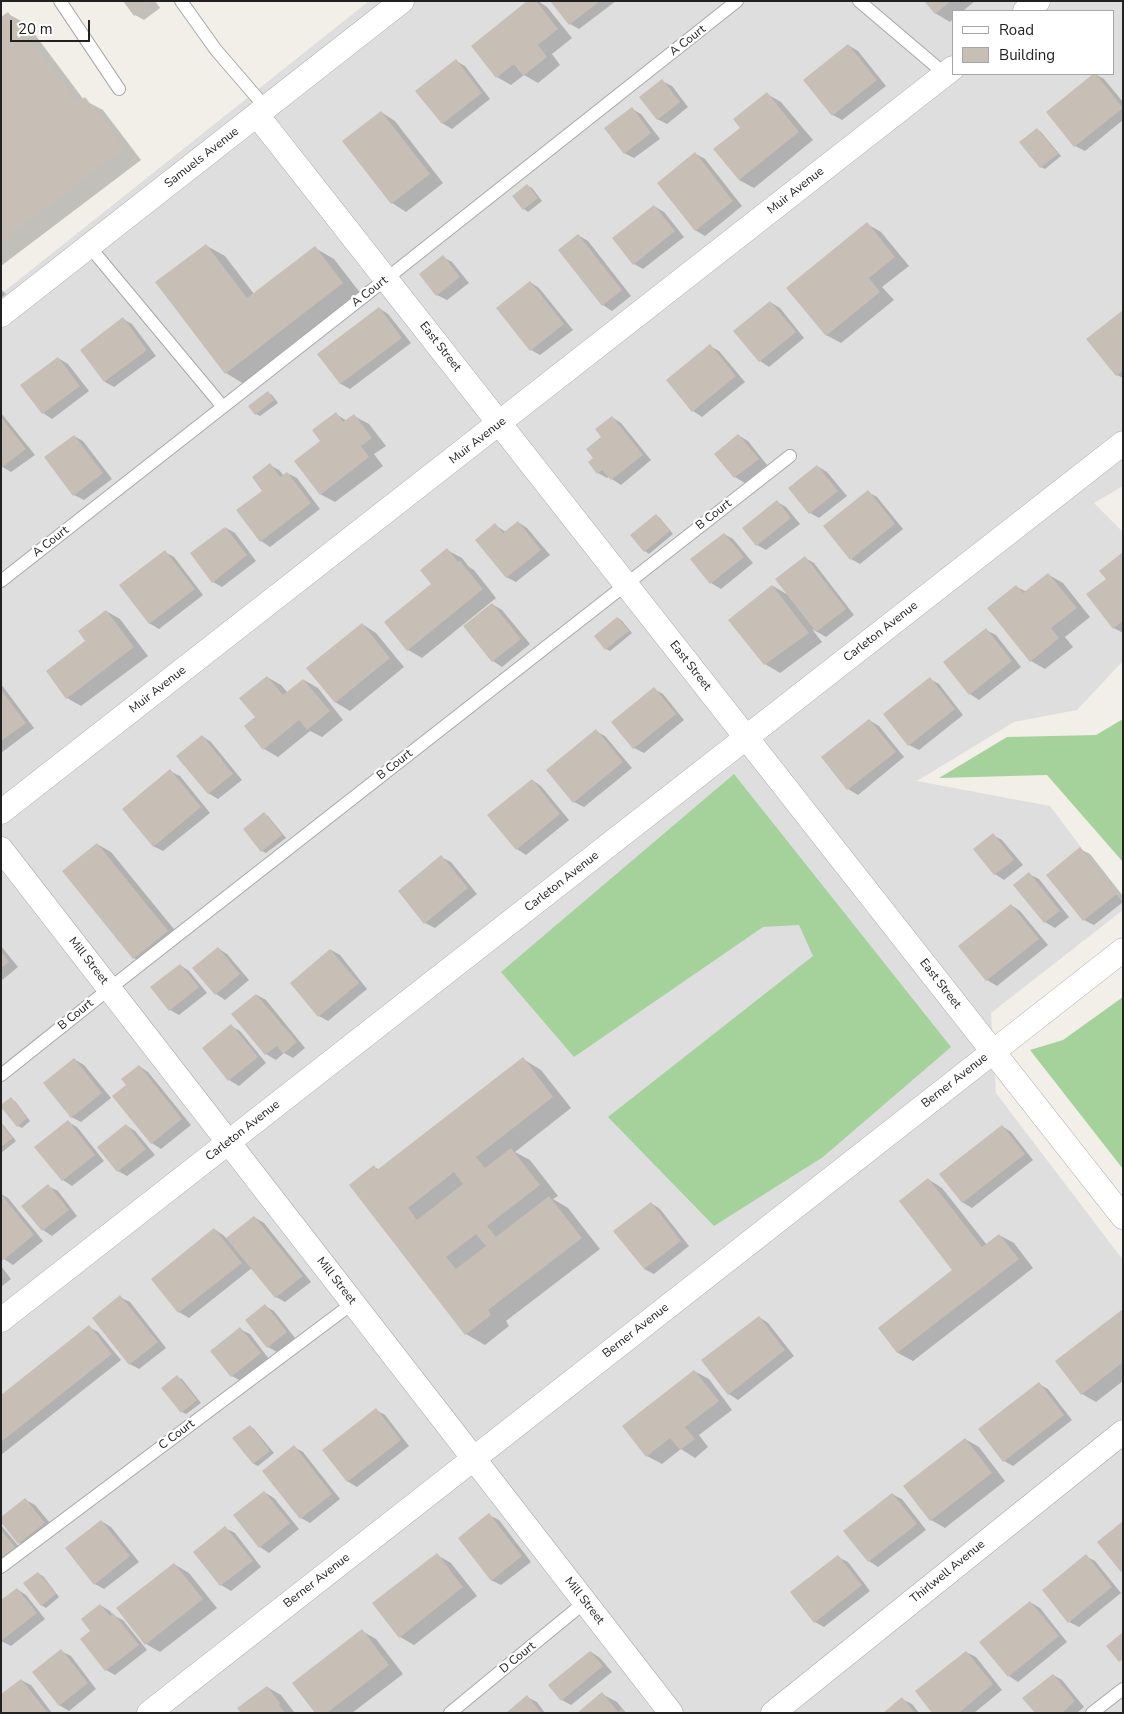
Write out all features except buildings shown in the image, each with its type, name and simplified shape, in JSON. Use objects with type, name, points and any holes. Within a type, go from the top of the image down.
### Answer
[{"type":"street","name":"Samuels Avenue","points":[[1,315],[402,1]]},
{"type":"street","points":[[1026,10],[1038,1]]},
{"type":"street","name":"Muir Avenue","points":[[1,812],[500,424],[949,71]]},
{"type":"street","name":"East Street","points":[[262,111],[386,279],[1123,1217]]},
{"type":"street","name":"Carleton Avenue","points":[[1,1320],[1123,443]]},
{"type":"street","name":"Mill Street","points":[[1,849],[671,1713]]},
{"type":"street","name":"Berner Avenue","points":[[149,1713],[1123,950]]},
{"type":"street","name":"Thirlwell Avenue","points":[[773,1713],[1123,1432]]},
{"type":"lane","points":[[60,1],[119,90]]},
{"type":"lane","points":[[181,1],[262,111]]},
{"type":"lane","name":"A Court","points":[[1,581],[737,1]]},
{"type":"lane","points":[[859,1],[949,71]]},
{"type":"lane","points":[[89,246],[223,407]]},
{"type":"lane","name":"B Court","points":[[1,1075],[790,456]]},
{"type":"lane","name":"C Court","points":[[1,1567],[353,1303]]},
{"type":"lane","name":"D Court","points":[[450,1713],[585,1602]]},
{"type":"lane","points":[[1092,1713],[1123,1689]]},
{"type":"shaded area","points":[[369,1],[1123,1],[1123,486],[1094,503],[1123,532],[1123,661],[1077,710],[1014,722],[917,781],[1050,806],[1123,903],[1123,910],[991,1013],[996,1093],[1123,1260],[1123,1713],[1,1713],[1,294]]},
{"type":"green space","points":[[1123,719],[1123,862],[1047,775],[939,778],[1007,737],[1096,735]]},
{"type":"green space","points":[[734,774],[951,1047],[823,1157],[714,1226],[608,1117],[813,956],[799,925],[763,927],[574,1057],[501,972]]},
{"type":"green space","points":[[1123,997],[1123,1169],[1030,1050],[1063,1040]]}]
